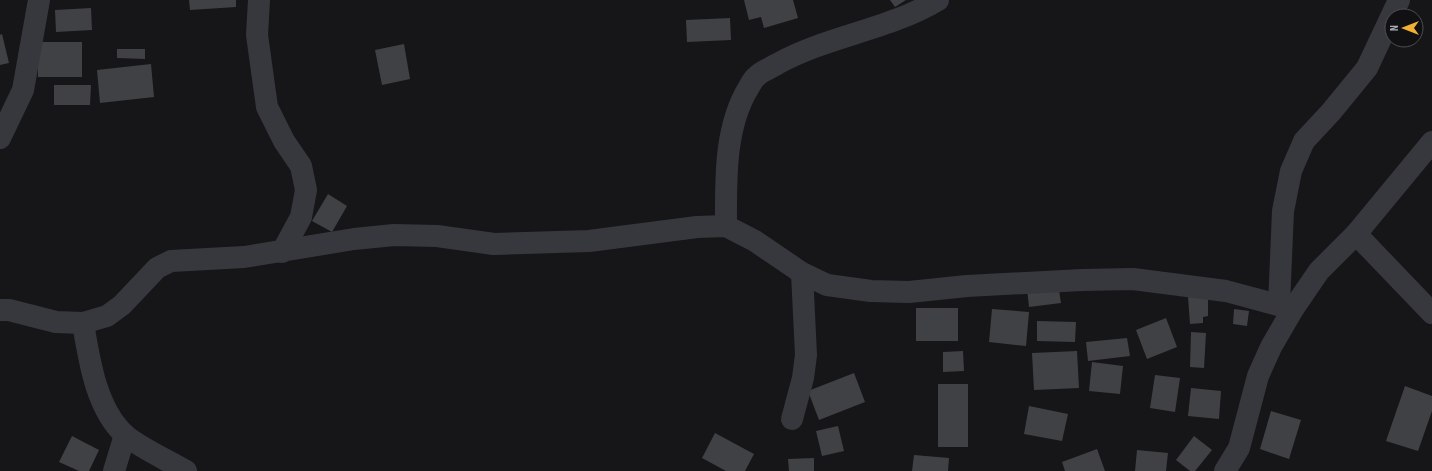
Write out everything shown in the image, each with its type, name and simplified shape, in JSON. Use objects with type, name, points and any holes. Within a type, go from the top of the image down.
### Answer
[{"type":"street","points":[[0,138],[22,90],[39,0]]},
{"type":"street","points":[[259,0],[257,35],[267,107],[284,141],[301,166],[306,190],[301,217],[282,252]]},
{"type":"street","points":[[726,226],[726,188],[731,136],[742,99],[756,77],[791,57],[889,23],[921,10],[938,0]]},
{"type":"street","points":[[1286,307],[1283,211],[1291,171],[1304,141],[1331,112],[1367,68],[1399,0]]},
{"type":"street","points":[[1225,471],[1239,448],[1258,376],[1286,307],[1318,271],[1356,234],[1432,142]]},
{"type":"street","points":[[0,310],[9,310],[56,322],[83,323],[107,316],[122,305],[157,268],[171,261],[244,257],[282,252],[354,239],[394,236],[437,236],[494,244],[588,241],[697,227],[726,226],[755,241],[802,273],[827,285],[870,291],[910,292],[1028,283],[1133,279],[1226,291],[1286,307]]},
{"type":"street","points":[[1356,234],[1432,313]]},
{"type":"street","points":[[792,419],[803,378],[806,355],[802,273]]},
{"type":"street","points":[[83,323],[96,389],[108,413],[125,435],[186,471]]},
{"type":"street","points":[[114,471],[125,435]]},
{"type":"building","points":[[189,0],[236,0],[236,7],[190,10]]},
{"type":"building","points":[[744,0],[793,0],[798,18],[764,28],[761,17],[749,20]]},
{"type":"building","points":[[890,0],[906,0],[895,7]]},
{"type":"building","points":[[91,8],[92,30],[56,32],[55,10]]},
{"type":"building","points":[[730,18],[731,40],[687,42],[686,20]]},
{"type":"building","points":[[2,34],[9,63],[0,65],[0,35]]},
{"type":"building","points":[[38,42],[82,42],[82,77],[38,77]]},
{"type":"building","points":[[404,44],[410,79],[382,85],[375,50]]},
{"type":"building","points":[[117,49],[145,49],[145,59],[117,58]]},
{"type":"building","points":[[151,64],[154,97],[100,103],[97,70]]},
{"type":"building","points":[[54,85],[91,85],[90,105],[54,105]]},
{"type":"building","points":[[328,194],[347,206],[332,232],[312,221]]},
{"type":"building","points":[[1058,284],[1061,303],[1029,307],[1027,288]]},
{"type":"building","points":[[1208,296],[1208,316],[1203,317],[1203,323],[1190,324],[1188,297]]},
{"type":"building","points":[[916,308],[958,308],[958,341],[916,341]]},
{"type":"building","points":[[992,309],[1029,312],[1026,346],[989,342]]},
{"type":"building","points":[[1234,309],[1249,311],[1247,326],[1233,324]]},
{"type":"building","points":[[1166,318],[1177,347],[1147,359],[1136,330]]},
{"type":"building","points":[[1037,321],[1076,322],[1075,342],[1037,341]]},
{"type":"building","points":[[1191,332],[1206,333],[1204,368],[1190,367]]},
{"type":"building","points":[[1127,338],[1130,356],[1088,361],[1086,342]]},
{"type":"building","points":[[963,351],[964,371],[943,372],[943,352]]},
{"type":"building","points":[[1077,351],[1079,388],[1034,390],[1032,353]]},
{"type":"building","points":[[1092,362],[1123,366],[1120,394],[1089,391]]},
{"type":"building","points":[[854,373],[865,402],[819,420],[808,391]]},
{"type":"building","points":[[1155,375],[1180,378],[1175,412],[1150,408]]},
{"type":"building","points":[[938,384],[968,384],[968,447],[938,447]]},
{"type":"building","points":[[1405,386],[1432,396],[1432,411],[1418,451],[1386,441]]},
{"type":"building","points":[[1191,388],[1221,391],[1219,419],[1188,416]]},
{"type":"building","points":[[1029,406],[1068,414],[1062,441],[1024,434]]},
{"type":"building","points":[[1271,411],[1301,420],[1289,459],[1260,449]]},
{"type":"building","points":[[838,426],[844,451],[822,456],[816,431]]},
{"type":"building","points":[[715,433],[754,454],[745,471],[726,471],[702,458]]},
{"type":"building","points":[[72,436],[99,450],[89,471],[79,471],[59,462]]},
{"type":"building","points":[[1194,436],[1212,450],[1195,471],[1190,471],[1176,460]]},
{"type":"building","points":[[1097,449],[1105,471],[1065,471],[1062,462]]},
{"type":"building","points":[[1137,450],[1168,453],[1166,471],[1135,471]]},
{"type":"building","points":[[914,455],[949,458],[948,471],[912,471]]},
{"type":"building","points":[[814,458],[814,471],[789,471],[788,459]]}]
